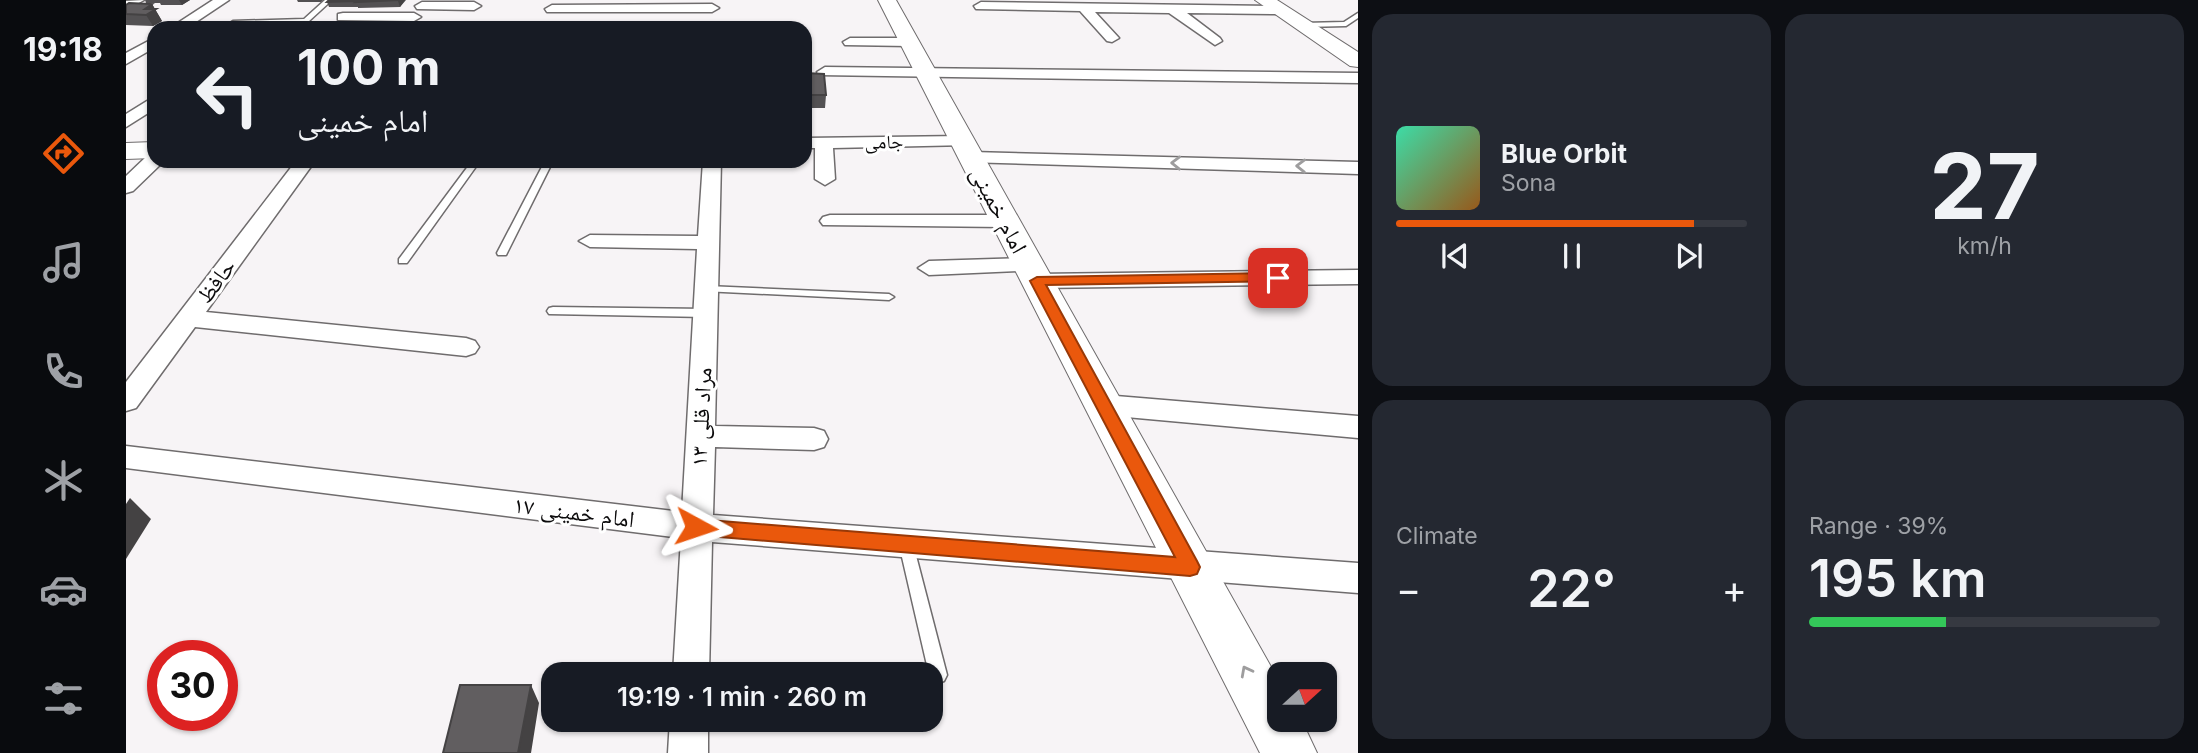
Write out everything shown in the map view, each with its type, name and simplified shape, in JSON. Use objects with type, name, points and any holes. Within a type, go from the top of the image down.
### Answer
[{"type":"main road","name":"امام خمینی","points":[[887,0],[1289,753]]},
{"type":"main road","points":[[1272,5],[1358,61]]},
{"type":"main road","points":[[126,151],[147,150]]},
{"type":"street","points":[[126,6],[137,0]]},
{"type":"street","points":[[188,21],[222,0]]},
{"type":"street","points":[[552,9],[712,4]]},
{"type":"street","points":[[981,6],[1172,8],[1272,5]]},
{"type":"street","points":[[343,17],[417,13],[474,6]]},
{"type":"street","points":[[1031,6],[1048,24]]},
{"type":"street","points":[[1083,7],[1112,38]]},
{"type":"street","points":[[1172,8],[1215,41]]},
{"type":"street","points":[[850,42],[909,42]]},
{"type":"street","points":[[126,59],[147,46]]},
{"type":"street","points":[[825,72],[1358,78]]},
{"type":"street","points":[[126,122],[147,107]]},
{"type":"street","points":[[894,142],[899,166]]},
{"type":"street","name":"جامی","points":[[814,143],[894,142],[967,150]]},
{"type":"street","points":[[814,143],[825,179]]},
{"type":"street","points":[[967,150],[1244,165],[1358,168]]},
{"type":"street","points":[[126,187],[147,167]]},
{"type":"street","name":"حافظ","points":[[131,388],[188,318],[301,168]]},
{"type":"street","name":"مراد قلی ۱۳","points":[[691,662],[712,168]]},
{"type":"street","points":[[830,221],[1005,221]]},
{"type":"street","points":[[590,241],[709,243]]},
{"type":"street","points":[[929,268],[1033,273],[1358,276]]},
{"type":"street","points":[[188,318],[466,346]]},
{"type":"street","points":[[1104,405],[1358,427]]},
{"type":"street","points":[[701,436],[814,439]]},
{"type":"street","name":"امام خمینی ۱۷","points":[[126,457],[696,527],[1190,567]]},
{"type":"street","points":[[1190,567],[1358,578]]},
{"type":"street","points":[[688,753],[689,732]]},
{"type":"lane","points":[[306,21],[329,0]]},
{"type":"lane","points":[[1304,25],[1346,24],[1358,16]]},
{"type":"lane","points":[[403,261],[471,168]]},
{"type":"lane","points":[[502,253],[545,168]]},
{"type":"lane","points":[[553,311],[707,301],[889,297]]},
{"type":"lane","points":[[906,544],[935,662]]},
{"type":"building","points":[[329,0],[357,0],[327,2]]},
{"type":"building","points":[[359,0],[399,0],[356,2]]},
{"type":"building","points":[[152,4],[145,9],[156,9],[146,15],[126,14],[126,5]]},
{"type":"building","points":[[812,73],[824,74],[826,95],[812,95]]},
{"type":"building","points":[[460,685],[531,685],[518,753],[443,753]]},
{"type":"route","points":[[696,527],[1190,567],[1037,281],[1278,278]]}]
